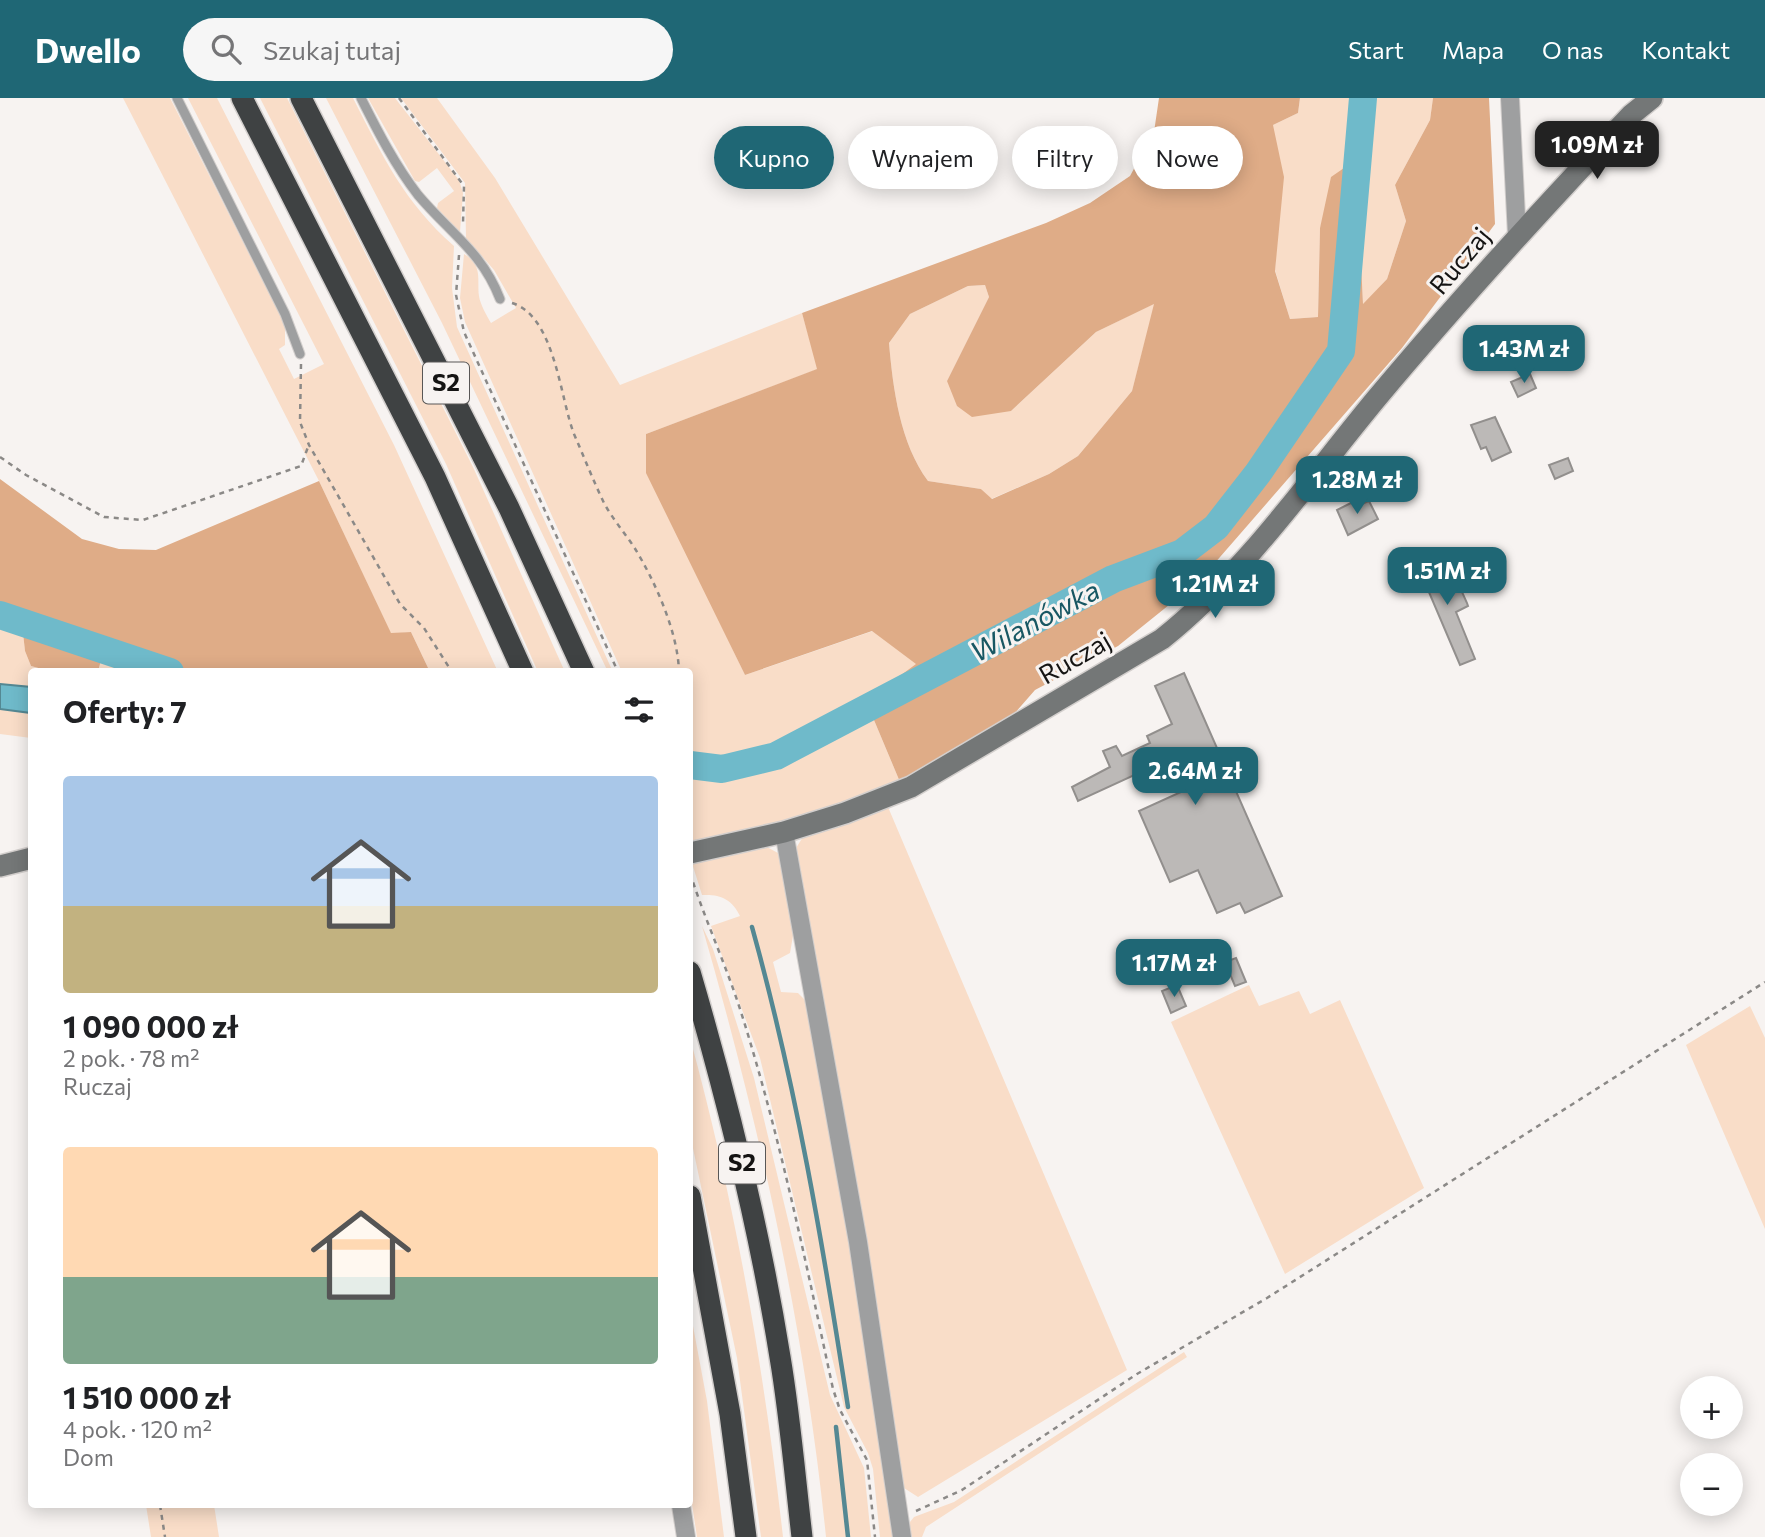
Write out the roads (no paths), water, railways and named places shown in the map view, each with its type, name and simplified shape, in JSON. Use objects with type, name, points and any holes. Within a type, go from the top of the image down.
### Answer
[{"type":"highway","name":"S2","points":[[242,98],[435,477],[521,668]]},
{"type":"highway","name":"S2","points":[[301,98],[509,508],[582,668]]},
{"type":"highway","name":"S2","points":[[693,983],[744,1171],[763,1261],[780,1358],[802,1537]]},
{"type":"highway","name":"S2","points":[[693,1212],[730,1414],[746,1537]]},
{"type":"street","points":[[1510,98],[1517,236]]},
{"type":"street","name":"Ruczaj","points":[[693,852],[784,832],[845,813],[911,787],[1110,672],[1180,625],[1258,542],[1517,236],[1631,115],[1652,98]]},
{"type":"street","points":[[784,832],[858,1242],[902,1537]]},
{"type":"street","points":[[0,866],[28,859]]},
{"type":"street","points":[[681,1508],[686,1537]]},
{"type":"lane","points":[[177,98],[285,314],[300,354]]},
{"type":"lane","points":[[361,98],[402,173],[461,241],[483,262],[500,299]]},
{"type":"water","points":[[0,684],[28,687],[28,713],[0,709]]},
{"type":"waterway","name":"Wilanówka","points":[[693,765],[722,769],[776,756],[1113,579],[1182,553],[1216,527],[1258,473],[1341,351],[1363,98]]},
{"type":"waterway","name":"Wilanówka","points":[[0,615],[158,668]]},
{"type":"waterway","points":[[752,927],[795,1106],[829,1286],[848,1407]]},
{"type":"waterway","points":[[836,1427],[848,1537]]}]
